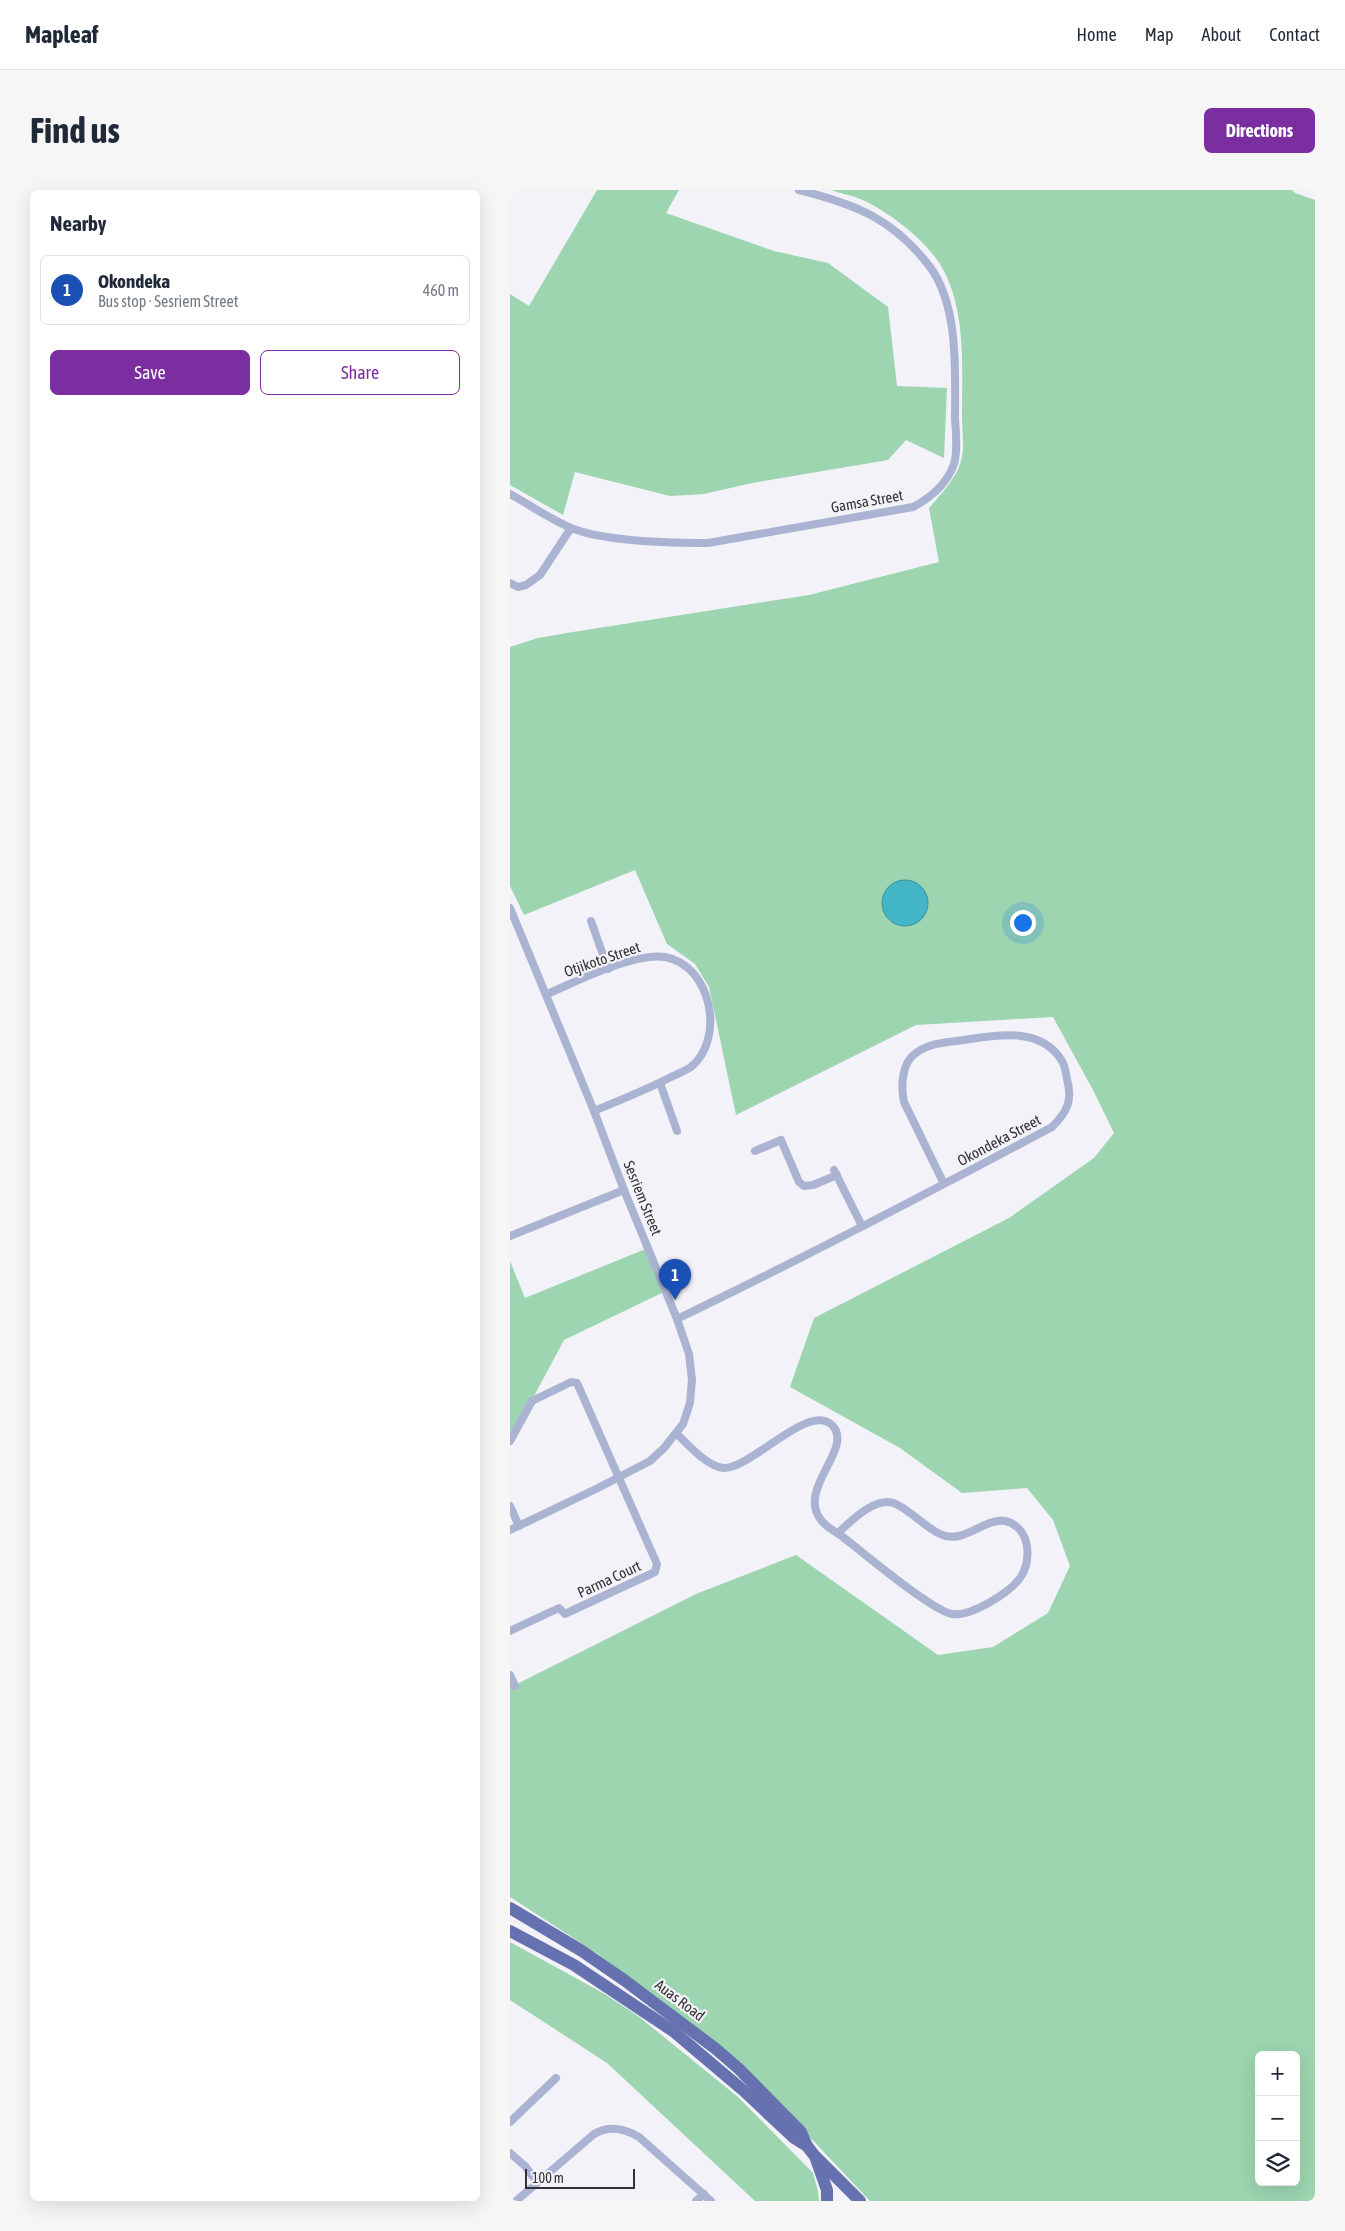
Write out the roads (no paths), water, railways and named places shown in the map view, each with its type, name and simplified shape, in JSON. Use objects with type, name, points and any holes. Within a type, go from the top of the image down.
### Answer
[{"type":"highway","name":"Auas Road","points":[[510,1908],[582,1950],[692,2030],[739,2069],[801,2132],[811,2150]]},
{"type":"highway","name":"Auas Road","points":[[510,1931],[574,1965],[673,2031],[744,2091],[794,2138],[811,2150],[858,2200]]},
{"type":"highway","points":[[811,2150],[827,2190],[827,2201]]},
{"type":"street","name":"Gamsa Street","points":[[510,494],[571,528],[618,538],[708,543],[912,507],[929,498],[943,482],[954,464],[956,442],[954,342],[946,304],[939,284],[930,268],[913,249],[899,234],[879,219],[859,208],[836,199],[799,190]]},
{"type":"street","points":[[510,583],[518,587],[534,581],[571,528]]},
{"type":"street","name":"Sesriem Street","points":[[510,908],[594,1111],[677,1320],[689,1354],[692,1380],[690,1403],[683,1424],[677,1434],[650,1461],[620,1478],[510,1530]]},
{"type":"street","points":[[591,921],[608,969]]},
{"type":"street","name":"Otjikoto Street","points":[[546,994],[645,956],[666,957],[686,967],[695,976],[702,988],[709,1009],[711,1024],[707,1042],[699,1058],[691,1067],[660,1083],[594,1111]]},
{"type":"street","name":"Okondeka Street","points":[[677,1320],[944,1184],[1052,1127],[1065,1114],[1069,1098],[1068,1083],[1062,1062],[1051,1047],[1031,1037],[1010,1034],[931,1045],[915,1053],[907,1064],[903,1078],[902,1092],[904,1102],[944,1184]]},
{"type":"street","points":[[660,1083],[677,1130]]},
{"type":"street","points":[[755,1151],[789,1136]]},
{"type":"street","points":[[781,1140],[799,1182],[804,1186],[813,1185],[836,1173],[862,1226]]},
{"type":"street","points":[[510,1236],[624,1190]]},
{"type":"street","name":"Parma Court","points":[[510,1441],[532,1401],[571,1382],[577,1383],[658,1564],[655,1572],[570,1612],[565,1614],[559,1608],[510,1631]]},
{"type":"street","points":[[677,1434],[695,1453],[716,1466],[724,1468],[738,1463],[810,1420],[825,1420],[832,1424],[838,1438],[836,1448],[817,1486],[815,1507],[820,1520],[938,1608],[950,1614],[964,1614],[999,1596],[1014,1585],[1021,1576],[1026,1563],[1024,1537],[1017,1527],[1012,1524],[995,1521],[961,1537],[950,1538],[932,1529],[896,1503],[884,1502],[871,1507],[838,1533]]},
{"type":"street","points":[[510,1506],[519,1526]]},
{"type":"street","points":[[510,1675],[515,1686]]},
{"type":"street","points":[[510,2122],[556,2078]]},
{"type":"street","points":[[516,2201],[594,2134],[612,2128],[625,2130],[638,2137],[710,2201]]},
{"type":"street","points":[[510,2153],[525,2166],[537,2182]]},
{"type":"street","points":[[696,2201],[704,2194]]},
{"type":"water","points":[[910,880],[914,881],[924,890],[927,894],[927,912],[918,922],[910,926],[900,926],[892,922],[883,912],[882,898],[886,890],[896,881]]},
{"type":"place","name":"Okondeka","points":[[675,1300]]}]
